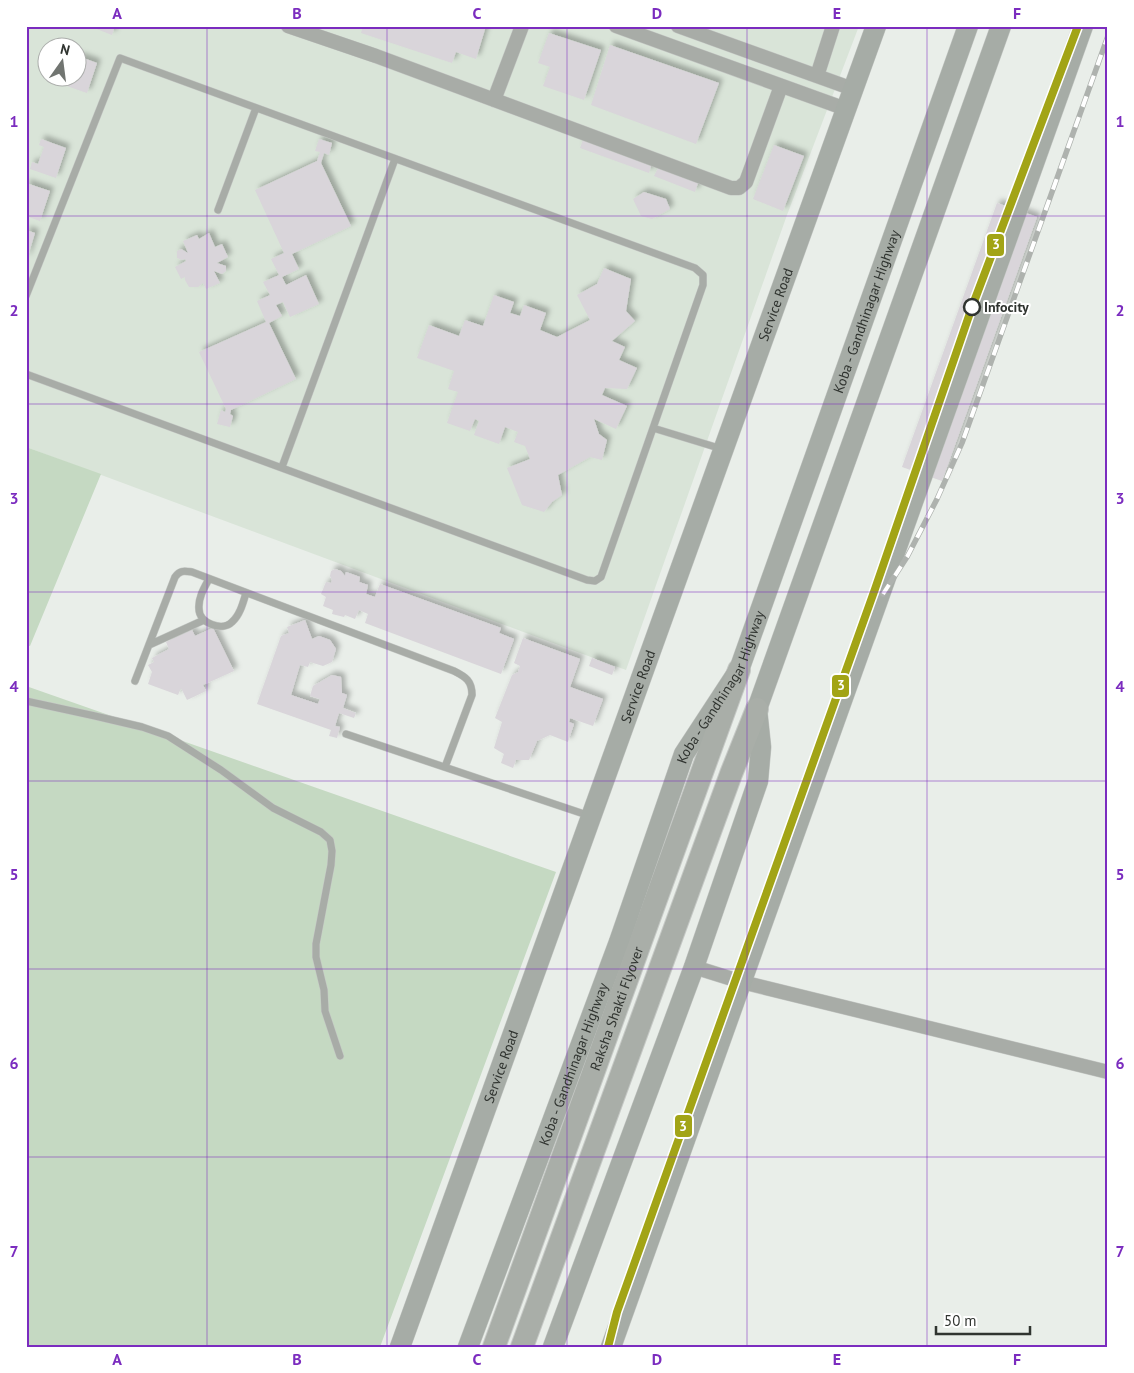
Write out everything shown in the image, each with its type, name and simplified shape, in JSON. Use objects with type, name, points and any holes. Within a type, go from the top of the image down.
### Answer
[{"type":"main road","name":"Service Road","points":[[400,1347],[876,26]]},
{"type":"main road","name":"Koba - Gandhinagar Highway","points":[[468,1347],[619,942],[684,754],[739,670],[968,26]]},
{"type":"main road","points":[[553,1347],[694,966],[758,781],[761,747],[757,709],[1001,26]]},
{"type":"main road","points":[[611,1347],[1083,26]]},
{"type":"main road","name":"Raksha Shakti Flyover","points":[[494,1347],[739,670]]},
{"type":"main road","name":"Raksha Shakti Flyover","points":[[522,1347],[731,774],[757,709]]},
{"type":"street","points":[[288,26],[731,188],[738,188],[746,182],[781,86]]},
{"type":"street","points":[[494,100],[522,26]]},
{"type":"street","points":[[616,26],[846,109]]},
{"type":"street","points":[[678,26],[853,89]]},
{"type":"street","points":[[817,76],[833,26]]},
{"type":"street","points":[[694,966],[742,982],[1108,1072]]},
{"type":"lane","points":[[26,296],[120,58],[695,268],[703,275],[701,296],[602,577],[594,581],[26,374]]},
{"type":"lane","points":[[218,210],[256,108]]},
{"type":"lane","points":[[282,468],[395,158]]},
{"type":"lane","points":[[654,428],[723,450]]},
{"type":"lane","points":[[135,681],[178,573],[184,571],[192,572],[454,671],[468,680],[472,686],[472,694],[446,767]]},
{"type":"lane","points":[[209,579],[203,590],[199,608],[204,620],[212,624],[222,626],[231,624],[246,593]]},
{"type":"lane","points":[[149,645],[204,620]]},
{"type":"lane","points":[[26,701],[142,727],[168,736],[221,770],[273,808],[321,832],[330,840],[332,851],[331,865],[316,944],[316,958],[324,990],[325,1011],[340,1056]]},
{"type":"lane","points":[[346,734],[590,817]]},
{"type":"shaded area","points":[[26,26],[859,26],[787,215],[626,670],[26,447]]},
{"type":"green space","points":[[26,447],[101,474],[30,646],[26,645]]},
{"type":"green space","points":[[26,686],[556,872],[380,1347],[26,1347]]},
{"type":"building","points":[[89,26],[115,26],[112,35]]},
{"type":"building","points":[[363,26],[486,26],[476,59],[456,52],[452,63],[361,33]]},
{"type":"building","points":[[549,33],[601,50],[584,100],[543,86],[550,67],[538,63]]},
{"type":"building","points":[[610,45],[719,83],[696,144],[591,105]]},
{"type":"building","points":[[88,60],[97,63],[87,93],[73,88],[88,88]]},
{"type":"building","points":[[41,139],[66,148],[56,178],[30,169],[32,162],[38,164],[44,147],[39,145]]},
{"type":"building","points":[[319,139],[332,143],[329,155],[324,153],[321,163],[351,226],[292,254],[299,269],[282,277],[286,285],[306,275],[319,304],[290,317],[283,302],[276,305],[282,316],[269,323],[296,379],[231,410],[230,414],[233,416],[230,427],[217,424],[221,410],[225,412],[226,409],[199,352],[266,322],[257,301],[270,295],[263,282],[279,275],[271,259],[284,253],[255,190],[317,161],[320,152],[315,151]]},
{"type":"building","points":[[583,140],[651,166],[649,173],[580,148]]},
{"type":"building","points":[[774,145],[804,156],[783,211],[753,199]]},
{"type":"building","points":[[658,168],[698,183],[695,192],[654,176]]},
{"type":"building","points":[[26,183],[50,191],[40,221],[26,216],[26,196],[28,190],[26,189]]},
{"type":"building","points":[[644,192],[666,199],[670,209],[652,219],[641,216],[633,199]]},
{"type":"building","name":"Infocity","points":[[997,203],[1037,217],[942,481],[902,467]]},
{"type":"building","points":[[26,230],[35,233],[27,259],[26,259]]},
{"type":"building","points":[[209,233],[215,247],[222,244],[228,257],[217,263],[226,266],[226,271],[222,274],[214,271],[220,283],[206,289],[203,283],[198,287],[189,287],[185,277],[181,279],[175,267],[186,261],[185,259],[177,258],[177,251],[181,249],[188,253],[183,241],[197,235],[199,239]]},
{"type":"building","points":[[604,268],[631,279],[626,311],[635,321],[612,341],[625,347],[619,360],[637,368],[627,389],[605,388],[602,395],[627,406],[616,429],[594,419],[599,434],[607,440],[602,460],[590,457],[558,475],[562,495],[552,502],[544,512],[522,505],[507,468],[530,459],[525,446],[514,442],[518,432],[505,427],[499,444],[474,435],[479,421],[475,419],[470,431],[447,423],[458,392],[448,389],[454,371],[417,358],[429,325],[459,336],[465,320],[483,326],[494,295],[514,302],[510,313],[520,316],[524,305],[546,313],[540,330],[557,337],[590,320],[577,295],[597,284]]},
{"type":"building","points":[[335,569],[341,571],[345,576],[346,572],[360,577],[359,582],[368,585],[366,594],[375,597],[380,584],[501,628],[499,633],[514,639],[501,674],[365,623],[368,614],[359,610],[355,619],[345,615],[344,617],[332,614],[333,610],[323,606],[326,597],[321,594],[326,582],[331,583],[331,571]]},
{"type":"building","points":[[305,620],[312,639],[319,636],[330,640],[336,649],[332,662],[323,666],[310,662],[308,667],[300,665],[291,695],[318,704],[320,699],[310,696],[313,686],[332,675],[341,677],[342,693],[347,695],[343,708],[356,713],[354,718],[339,713],[335,726],[340,727],[337,738],[329,736],[331,730],[257,704],[281,636],[289,633],[287,627]]},
{"type":"building","points":[[213,628],[234,671],[203,685],[206,691],[187,700],[181,688],[178,695],[148,684],[152,672],[148,665],[154,662],[152,658],[169,649],[166,642],[192,630],[195,636]]},
{"type":"building","points":[[523,638],[580,659],[570,687],[603,699],[593,726],[570,718],[569,722],[574,724],[568,742],[550,735],[537,741],[529,760],[516,760],[513,768],[501,763],[504,754],[494,748],[502,722],[495,718],[512,675],[518,672],[520,666],[514,663]]},
{"type":"building","points":[[592,658],[615,667],[612,675],[589,666]]},
{"type":"railway","points":[[883,594],[907,557],[937,499],[962,443],[1108,36]]},
{"type":"transit line","name":"3","points":[[608,1347],[617,1312],[875,589],[972,307],[1078,26]]},
{"type":"place","name":"Infocity","points":[[972,307]]}]
